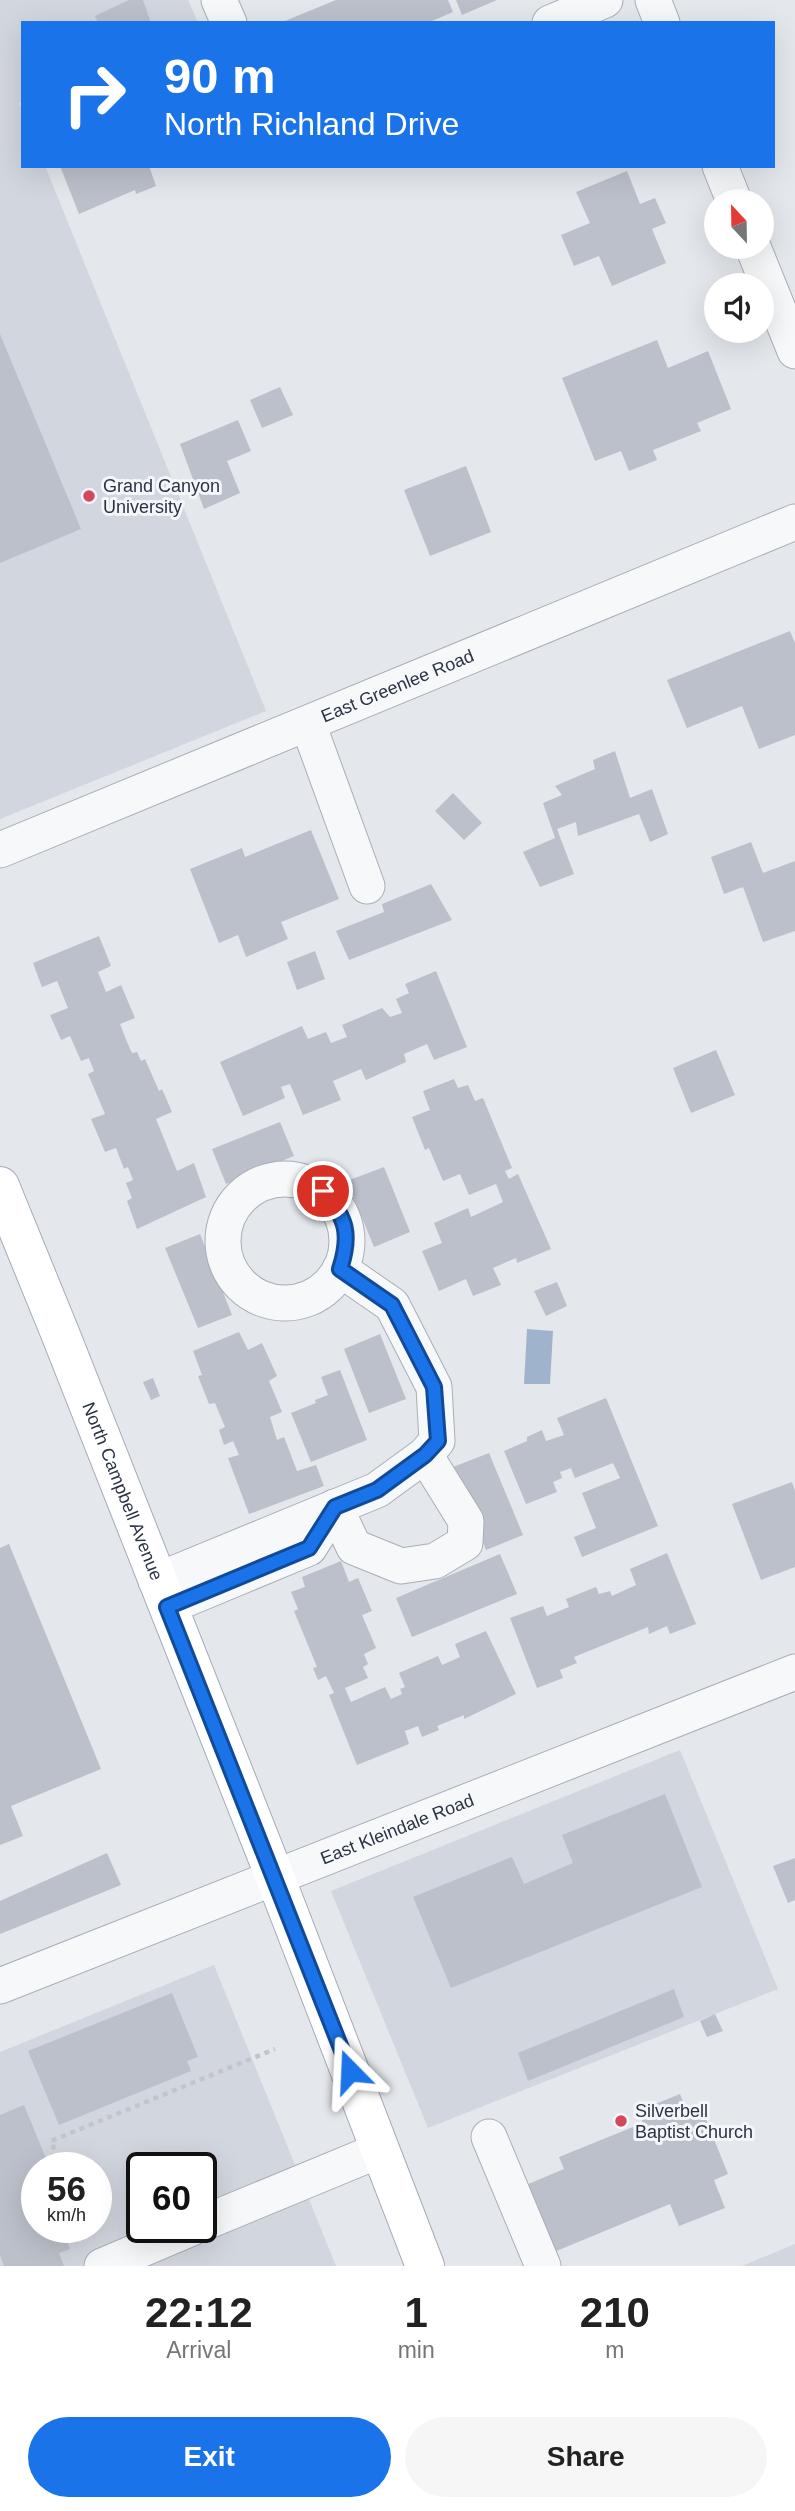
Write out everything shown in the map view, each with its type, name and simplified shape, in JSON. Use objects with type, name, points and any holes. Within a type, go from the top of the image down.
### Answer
[{"type":"main road","name":"North Campbell Avenue","points":[[0,1186],[275,1877],[425,2266]]},
{"type":"street","points":[[219,0],[228,21]]},
{"type":"street","points":[[555,21],[605,0]]},
{"type":"street","points":[[653,0],[661,21]]},
{"type":"street","points":[[721,168],[729,189]]},
{"type":"street","points":[[757,259],[795,351]]},
{"type":"street","name":"East Greenlee Road","points":[[0,850],[795,522]]},
{"type":"street","points":[[308,724],[367,886]]},
{"type":"street","points":[[162,1594],[309,1548],[335,1507],[377,1490],[425,1455],[438,1441],[434,1387],[392,1305],[340,1269]]},
{"type":"street","points":[[335,1507],[354,1547],[401,1566],[435,1561],[465,1543],[466,1521],[425,1455]]},
{"type":"street","name":"East Kleindale Road","points":[[0,1986],[795,1672]]},
{"type":"street","points":[[489,2137],[542,2266]]},
{"type":"street","points":[[217,2217],[380,2150]]},
{"type":"street","points":[[102,2266],[156,2243]]},
{"type":"path","points":[[55,2152],[51,2141],[275,2049]]},
{"type":"shaded area","name":"Grand Canyon University","points":[[0,0],[188,0],[197,21],[21,21],[21,168],[46,168],[266,711],[0,819]]},
{"type":"shaded area","points":[[680,1750],[778,1989],[428,2128],[331,1891]]},
{"type":"shaded area","points":[[214,1965],[336,2266],[0,2266],[0,2052]]},
{"type":"shaded area","points":[[795,2244],[795,2266],[742,2266]]},
{"type":"water","points":[[527,1329],[553,1331],[550,1384],[524,1384]]},
{"type":"building","points":[[129,0],[143,0],[150,21],[97,21],[95,16]]},
{"type":"building","points":[[336,0],[448,0],[453,12],[432,21],[285,21]]},
{"type":"building","points":[[456,0],[497,0],[462,15]]},
{"type":"building","points":[[61,168],[150,168],[156,186],[136,194],[135,190],[79,214]]},
{"type":"building","points":[[627,171],[640,204],[655,198],[666,223],[652,229],[666,263],[612,286],[599,256],[574,266],[561,235],[590,223],[576,192]]},
{"type":"building","points":[[0,334],[81,529],[0,563]]},
{"type":"building","points":[[657,340],[668,368],[708,351],[731,409],[697,423],[701,431],[653,450],[657,460],[629,471],[621,451],[595,461],[562,378]]},
{"type":"building","points":[[280,387],[293,415],[262,428],[250,400]]},
{"type":"building","points":[[238,420],[251,451],[227,461],[240,493],[204,509],[180,444]]},
{"type":"building","points":[[466,466],[491,532],[430,556],[404,490]]},
{"type":"building","points":[[790,631],[795,643],[795,735],[759,749],[742,706],[687,728],[667,680]]},
{"type":"building","points":[[615,751],[630,798],[652,789],[668,834],[650,842],[639,814],[578,836],[576,822],[557,829],[574,874],[540,887],[523,852],[555,838],[543,803],[562,795],[555,786],[595,769],[593,760]]},
{"type":"building","points":[[453,793],[482,823],[464,840],[435,811]]},
{"type":"building","points":[[311,830],[339,899],[281,922],[288,939],[246,957],[238,935],[219,943],[190,869],[242,848],[245,857]]},
{"type":"building","points":[[751,842],[763,873],[795,861],[795,931],[763,942],[743,887],[724,894],[711,857]]},
{"type":"building","points":[[431,884],[452,920],[349,960],[336,931],[384,912],[382,904]]},
{"type":"building","points":[[99,936],[111,966],[98,972],[106,992],[121,985],[135,1018],[120,1024],[127,1042],[132,1053],[137,1052],[141,1061],[145,1059],[172,1112],[156,1119],[177,1171],[194,1163],[206,1197],[137,1229],[127,1201],[132,1198],[126,1183],[133,1180],[128,1167],[124,1169],[116,1148],[105,1152],[91,1119],[105,1114],[88,1074],[94,1071],[89,1058],[81,1061],[70,1036],[61,1040],[50,1015],[68,1008],[57,981],[42,987],[33,963]]},
{"type":"building","points":[[315,951],[325,979],[297,990],[287,962]]},
{"type":"building","points":[[436,971],[467,1047],[434,1060],[427,1044],[404,1054],[406,1062],[366,1080],[361,1069],[333,1081],[341,1100],[303,1115],[290,1084],[281,1087],[285,1098],[243,1116],[220,1062],[302,1026],[308,1039],[326,1032],[331,1043],[347,1037],[342,1025],[382,1008],[390,1017],[402,1013],[396,999],[409,993],[405,984]]},
{"type":"building","points":[[716,1050],[735,1095],[691,1113],[673,1068]]},
{"type":"building","points":[[454,1079],[458,1088],[468,1085],[475,1101],[483,1098],[512,1168],[505,1171],[509,1179],[518,1174],[551,1249],[517,1263],[516,1258],[493,1268],[501,1285],[473,1296],[466,1279],[439,1291],[422,1251],[442,1243],[434,1223],[468,1208],[471,1217],[503,1202],[496,1184],[469,1195],[460,1174],[443,1181],[429,1148],[425,1150],[412,1117],[430,1110],[423,1091]]},
{"type":"building","points":[[280,1122],[294,1156],[226,1184],[212,1149]]},
{"type":"building","points":[[384,1167],[410,1232],[374,1247],[347,1181]]},
{"type":"building","points":[[200,1234],[232,1315],[198,1328],[165,1248]]},
{"type":"building","points":[[557,1282],[567,1306],[546,1316],[534,1291]]},
{"type":"building","points":[[239,1332],[248,1350],[262,1343],[277,1376],[269,1381],[282,1412],[270,1417],[277,1440],[284,1437],[297,1471],[316,1465],[324,1486],[249,1514],[228,1458],[239,1455],[233,1441],[224,1445],[219,1430],[225,1427],[215,1403],[209,1404],[198,1376],[202,1375],[193,1351]]},
{"type":"building","points":[[380,1334],[406,1399],[369,1413],[344,1349]]},
{"type":"building","points":[[340,1370],[367,1440],[311,1462],[291,1413],[328,1395],[321,1377]]},
{"type":"building","points":[[153,1378],[160,1396],[151,1400],[143,1382]]},
{"type":"building","points":[[606,1398],[658,1526],[582,1557],[574,1537],[596,1528],[582,1493],[620,1478],[613,1463],[575,1478],[571,1468],[560,1472],[562,1478],[553,1482],[557,1492],[526,1504],[504,1451],[527,1441],[527,1437],[542,1430],[546,1441],[564,1435],[557,1418]]},
{"type":"building","points":[[489,1453],[523,1535],[486,1550],[453,1467]]},
{"type":"building","points":[[792,1482],[795,1491],[795,1567],[761,1580],[732,1504]]},
{"type":"building","points":[[9,1544],[101,1769],[11,1806],[23,1836],[0,1845],[0,1548]]},
{"type":"building","points":[[667,1553],[696,1624],[670,1634],[667,1626],[649,1634],[648,1627],[574,1657],[577,1663],[560,1670],[563,1678],[537,1688],[510,1618],[543,1606],[547,1616],[569,1607],[566,1599],[596,1587],[599,1594],[610,1591],[612,1596],[636,1585],[630,1569]]},
{"type":"building","points":[[500,1554],[517,1594],[412,1637],[396,1598]]},
{"type":"building","points":[[341,1561],[349,1582],[358,1578],[372,1611],[362,1615],[376,1648],[364,1654],[368,1664],[363,1667],[368,1678],[345,1688],[351,1702],[385,1687],[391,1699],[402,1694],[400,1689],[405,1687],[399,1673],[438,1656],[442,1665],[460,1657],[455,1644],[486,1631],[516,1694],[464,1719],[464,1715],[437,1726],[439,1730],[422,1737],[418,1726],[405,1731],[409,1744],[357,1765],[329,1695],[334,1693],[326,1676],[318,1680],[313,1668],[317,1667],[294,1611],[298,1609],[291,1592],[305,1587],[302,1577]]},
{"type":"building","points":[[665,1794],[702,1887],[451,1988],[413,1897],[512,1857],[524,1884],[573,1863],[562,1835]]},
{"type":"building","points":[[107,1853],[121,1885],[0,1934],[0,1901]]},
{"type":"building","points":[[795,1858],[795,1900],[788,1903],[773,1866]]},
{"type":"building","points":[[674,1989],[684,2017],[528,2081],[518,2053]]},
{"type":"building","points":[[172,1993],[198,2057],[187,2061],[191,2071],[59,2125],[28,2051]]},
{"type":"building","points":[[715,2014],[723,2031],[707,2037],[700,2021]]},
{"type":"building","points":[[680,2094],[689,2117],[703,2112],[728,2174],[714,2180],[725,2208],[679,2226],[670,2204],[554,2252],[526,2185],[564,2169],[559,2157],[643,2123],[638,2111]]},
{"type":"building","points":[[24,2105],[43,2152],[21,2152],[21,2243],[68,2243],[70,2249],[59,2253],[64,2266],[4,2266],[0,2255],[0,2115]]},
{"type":"place","name":"Grand Canyon University","points":[[89,496]]},
{"type":"place","name":"Silverbell Baptist Church","points":[[621,2121]]},
{"type":"route","points":[[323,1191],[337,1207],[346,1227],[346,1249],[340,1269],[392,1305],[434,1387],[438,1441],[425,1455],[377,1490],[335,1507],[309,1548],[167,1607],[350,2071]]}]
